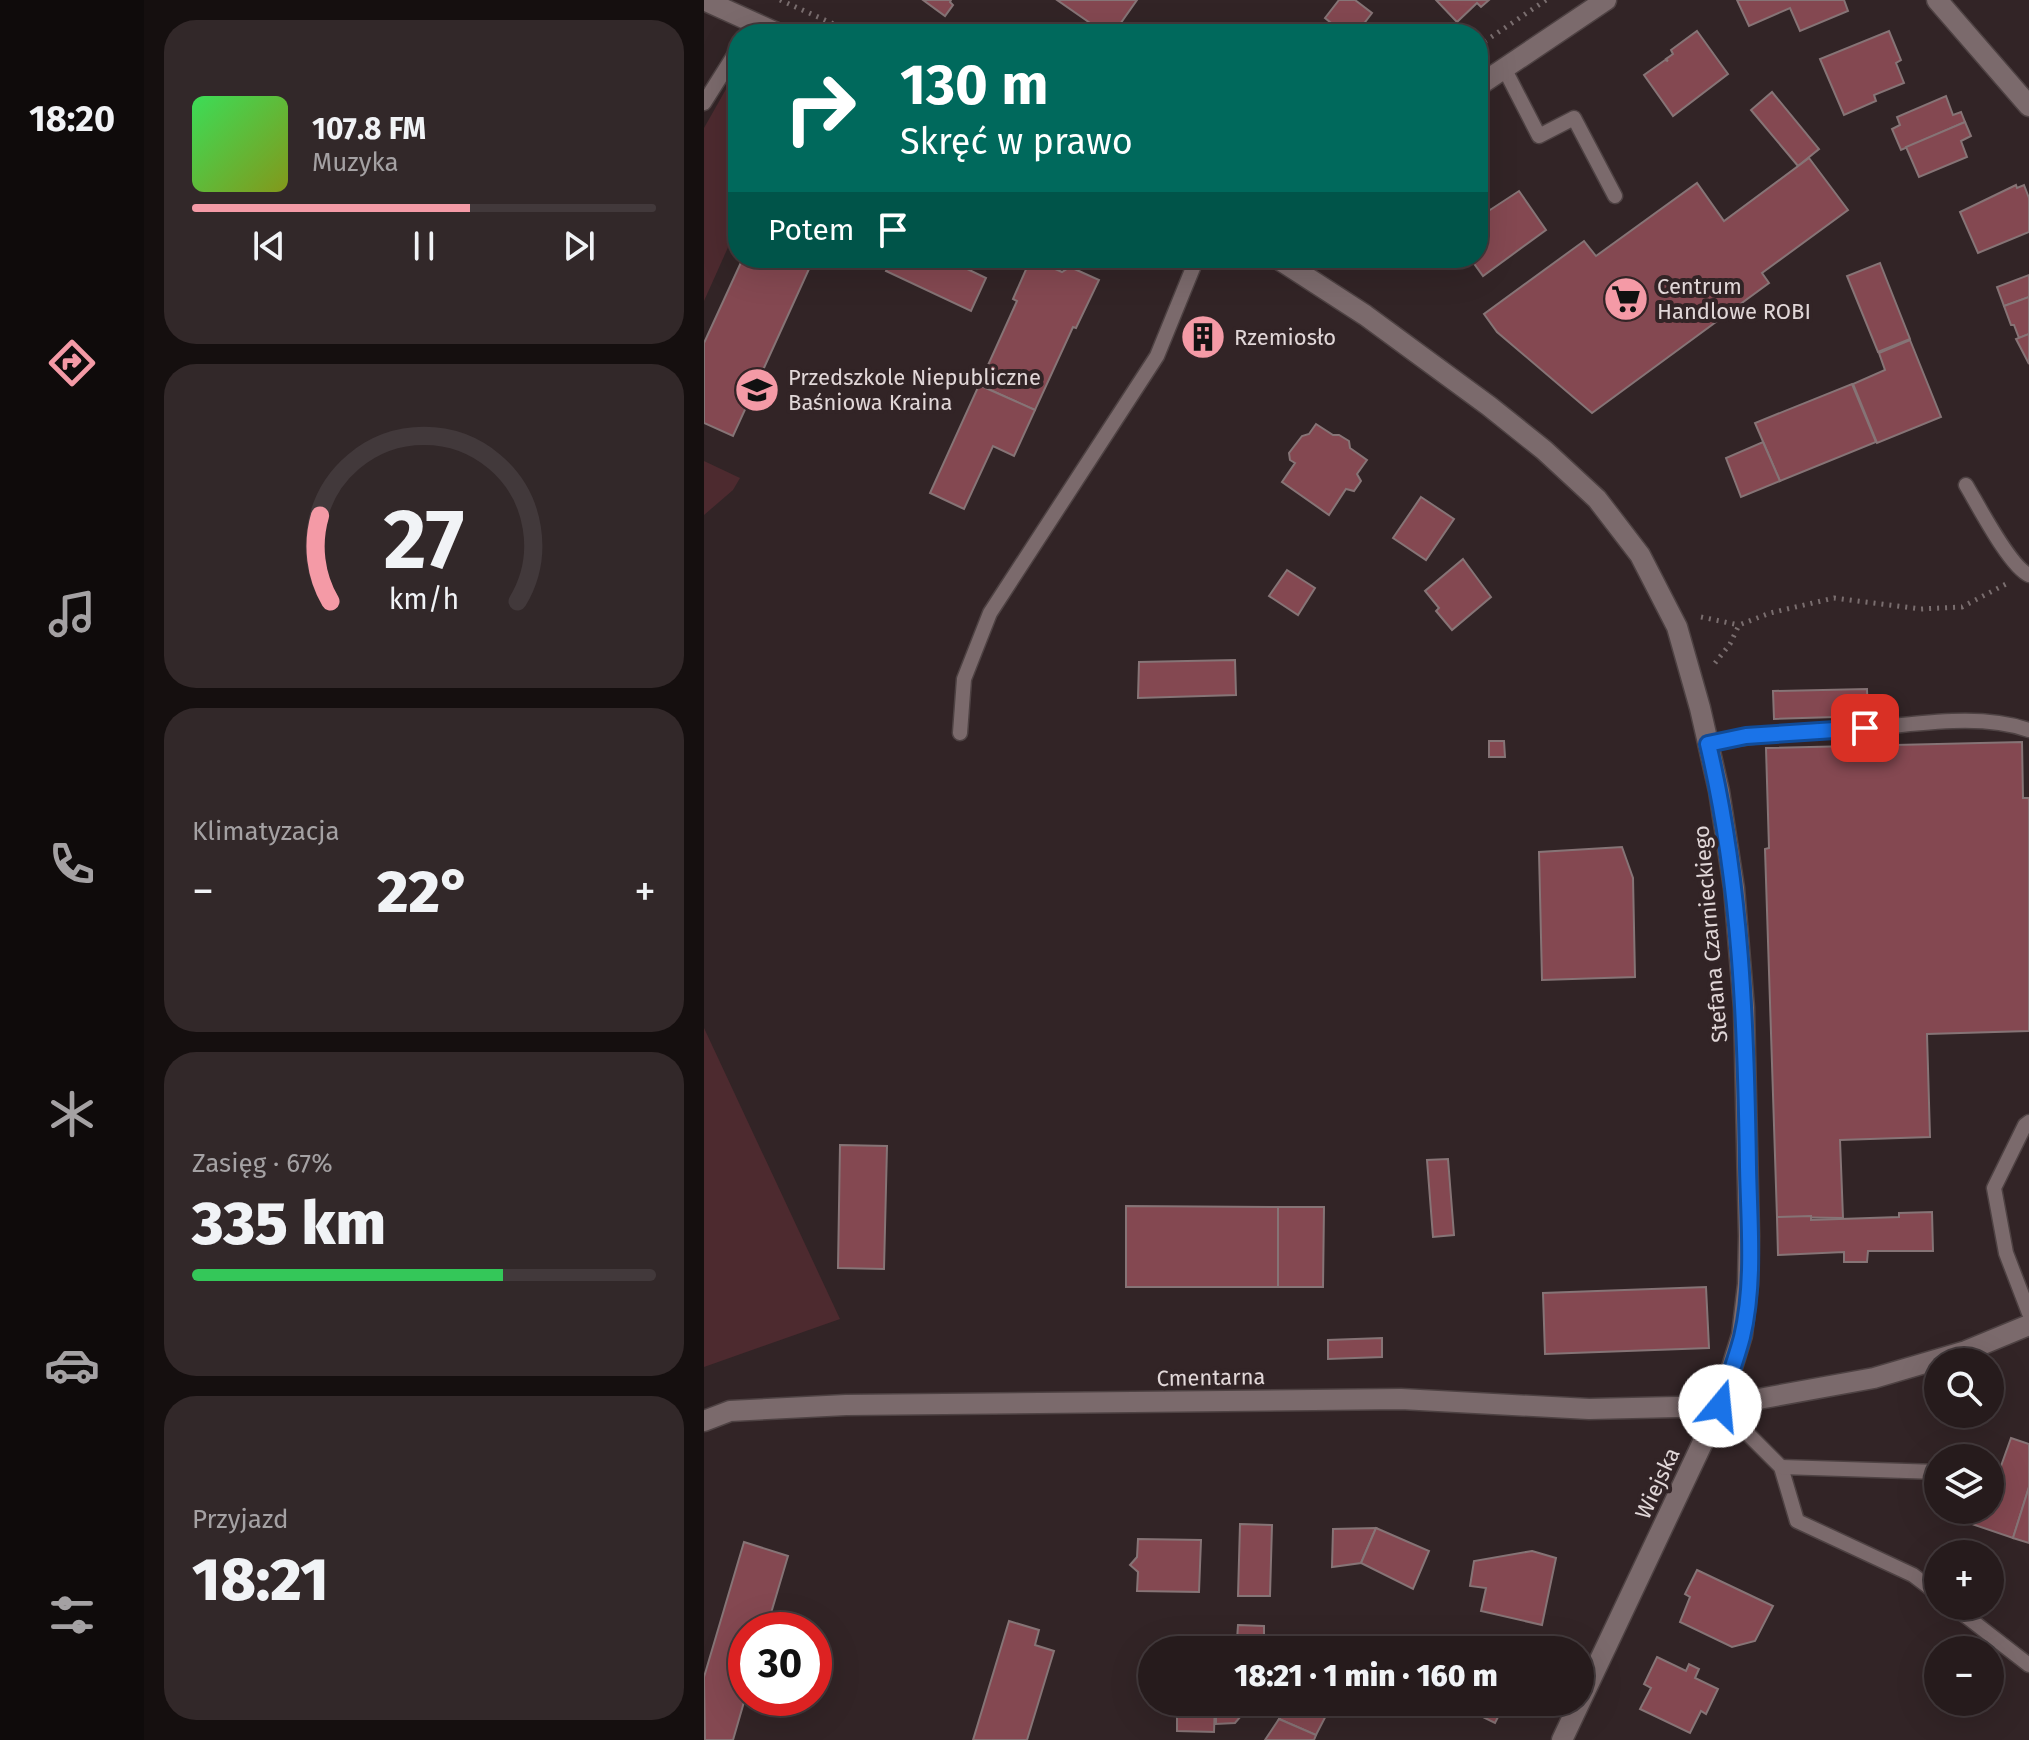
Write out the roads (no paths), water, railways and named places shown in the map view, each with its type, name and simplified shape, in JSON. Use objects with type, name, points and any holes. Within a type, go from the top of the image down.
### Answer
[{"type":"street","points":[[704,0],[744,24]]},
{"type":"street","points":[[1488,79],[1606,0]]},
{"type":"street","points":[[1937,0],[2029,106]]},
{"type":"street","name":"Stefana Czarnieckiego","points":[[1296,268],[1489,406],[1544,450],[1597,499],[1640,555],[1677,627],[1719,791],[1734,888],[1744,1008],[1748,1284],[1742,1335],[1720,1406]]},
{"type":"street","points":[[1720,1406],[1874,1378],[1966,1351],[2029,1325]]},
{"type":"street","name":"Cmentarna","points":[[704,1421],[730,1411],[846,1405],[1401,1399],[1589,1409],[1720,1406]]},
{"type":"street","name":"Wiejska","points":[[1562,1740],[1720,1406]]},
{"type":"lane","points":[[704,103],[709,86],[728,62]]},
{"type":"lane","points":[[1504,68],[1539,136],[1574,118],[1615,196]]},
{"type":"lane","points":[[960,733],[964,679],[990,613],[1157,356],[1193,268]]},
{"type":"lane","points":[[1966,485],[2011,558],[2026,574]]},
{"type":"lane","points":[[1708,744],[1746,736],[1954,722],[2002,722],[2029,730]]},
{"type":"lane","points":[[2029,1122],[1994,1188],[2006,1253],[2029,1313]]},
{"type":"lane","points":[[1720,1406],[1781,1467],[1797,1521],[1913,1575],[1924,1583]]},
{"type":"lane","points":[[1781,1467],[1924,1472]]},
{"type":"lane","points":[[1971,1620],[2029,1665]]},
{"type":"place","name":"Centrum Handlowe ROBI","points":[[1626,299]]},
{"type":"place","name":"Rzemiosło","points":[[1203,337]]},
{"type":"place","name":"Przedszkole Niepubliczne Baśniowa Kraina","points":[[757,390]]}]
